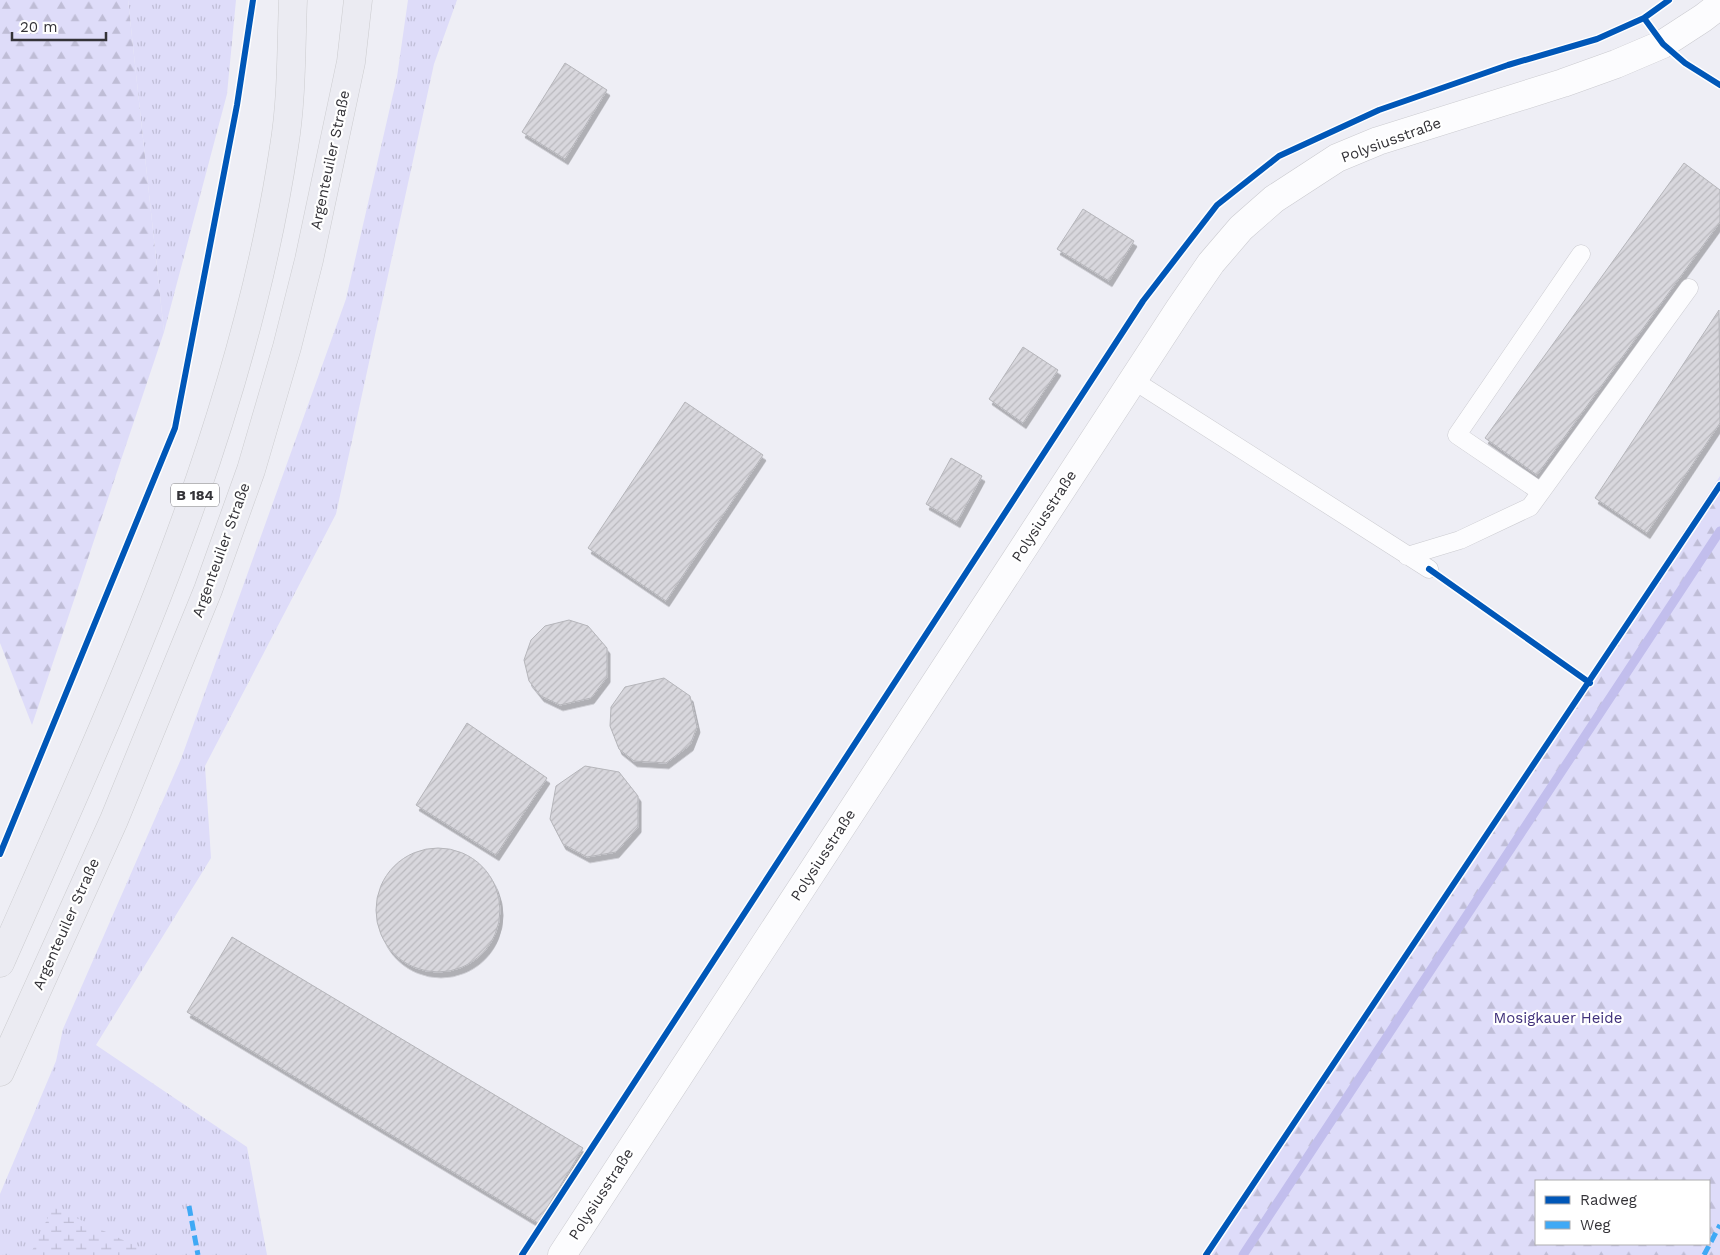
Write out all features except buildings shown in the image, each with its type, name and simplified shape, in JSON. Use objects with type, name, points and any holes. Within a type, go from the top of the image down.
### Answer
[{"type":"main road","name":"B 184","points":[[0,963],[79,784],[173,556],[204,469],[229,390],[264,256],[283,153],[290,83],[293,0]]},
{"type":"main road","name":"Argenteuiler Straße","points":[[0,1072],[114,820],[208,590],[251,470],[288,348],[309,260],[351,62],[358,0]]},
{"type":"street","name":"Polysiusstraße","points":[[562,1255],[1180,308],[1224,247],[1241,228],[1274,199],[1338,158],[1378,141],[1563,83],[1616,64],[1663,44],[1720,5]]},
{"type":"lane","points":[[1541,492],[1457,435],[1581,254]]},
{"type":"lane","points":[[1407,556],[1460,540],[1530,507],[1689,288]]},
{"type":"lane","points":[[1133,380],[1429,569]]},
{"type":"green space","points":[[0,0],[128,0],[164,332],[32,725],[0,643]]},
{"type":"green space","points":[[128,0],[236,0],[227,94],[164,332]]},
{"type":"green space","points":[[408,0],[457,0],[434,64],[336,514],[205,766],[211,858],[96,1045],[247,1147],[267,1255],[0,1255],[0,1194],[56,1061],[63,1029],[181,759],[346,299],[397,77]]},
{"type":"green space","name":"Mosigkauer Heide","points":[[1720,476],[1720,1255],[1208,1255]]},
{"type":"green space","points":[[53,1207],[140,1248],[142,1255],[30,1255]]},
{"type":"waterway","points":[[1243,1255],[1720,531]]},
{"type":"marked path","points":[[189,1206],[198,1255]]},
{"type":"marked path","points":[[1710,1244],[1720,1225]]},
{"type":"marked path","points":[[1704,1255],[1709,1245]]},
{"type":"cycle path","points":[[0,854],[175,428],[237,105],[253,0]]},
{"type":"cycle path","points":[[522,1255],[1143,301],[1217,205],[1279,156],[1379,110],[1508,65],[1597,39],[1644,18],[1669,0]]},
{"type":"cycle path","points":[[1644,18],[1663,44],[1685,63],[1720,85]]},
{"type":"cycle path","points":[[1206,1255],[1720,485]]},
{"type":"cycle path","points":[[1429,569],[1590,683]]}]
